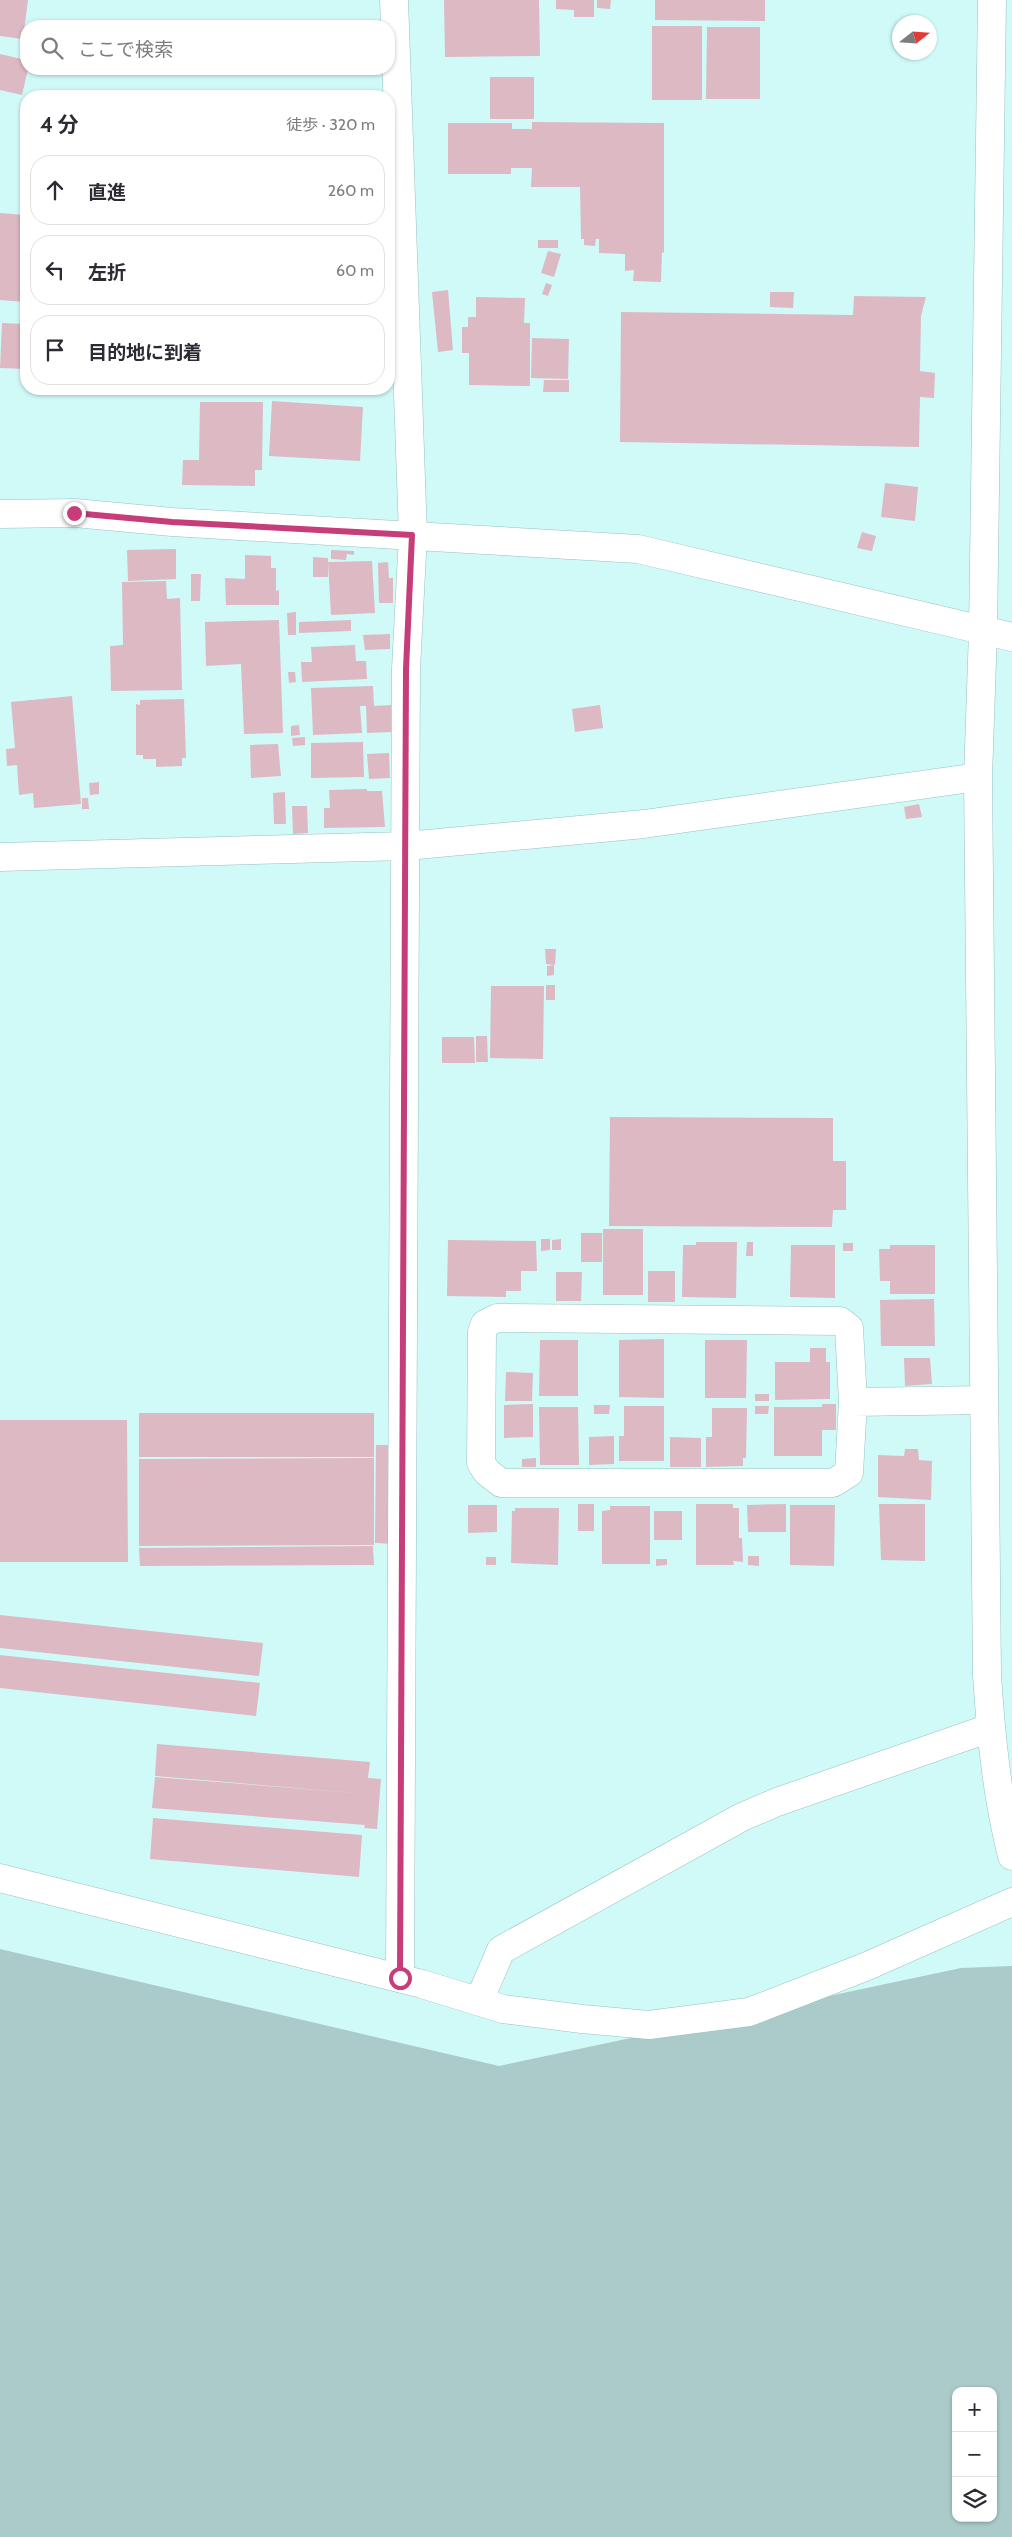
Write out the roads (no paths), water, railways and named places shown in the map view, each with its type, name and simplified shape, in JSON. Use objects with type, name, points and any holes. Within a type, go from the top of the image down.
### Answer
[{"type":"street","points":[[394,0],[395,20]]},
{"type":"street","points":[[992,0],[983,632],[978,777],[984,1400],[987,1675],[990,1728],[1006,1830],[1012,1856]]},
{"type":"street","points":[[395,30],[412,535],[406,669],[400,1978]]},
{"type":"street","points":[[0,514],[74,513],[172,522],[638,549],[983,632],[1012,637]]},
{"type":"street","points":[[0,857],[406,846],[644,824],[978,777]]},
{"type":"street","points":[[497,1318],[840,1321],[849,1328],[853,1402],[849,1473],[833,1483],[501,1483],[487,1472],[481,1462],[482,1332],[485,1324],[497,1318]]},
{"type":"street","points":[[853,1402],[984,1400]]},
{"type":"street","points":[[479,2001],[501,1950],[742,1817],[777,1802],[990,1728]]},
{"type":"street","points":[[0,1878],[400,1978],[503,2009],[582,2020],[649,2025],[749,2012],[865,1967],[1012,1902]]}]
